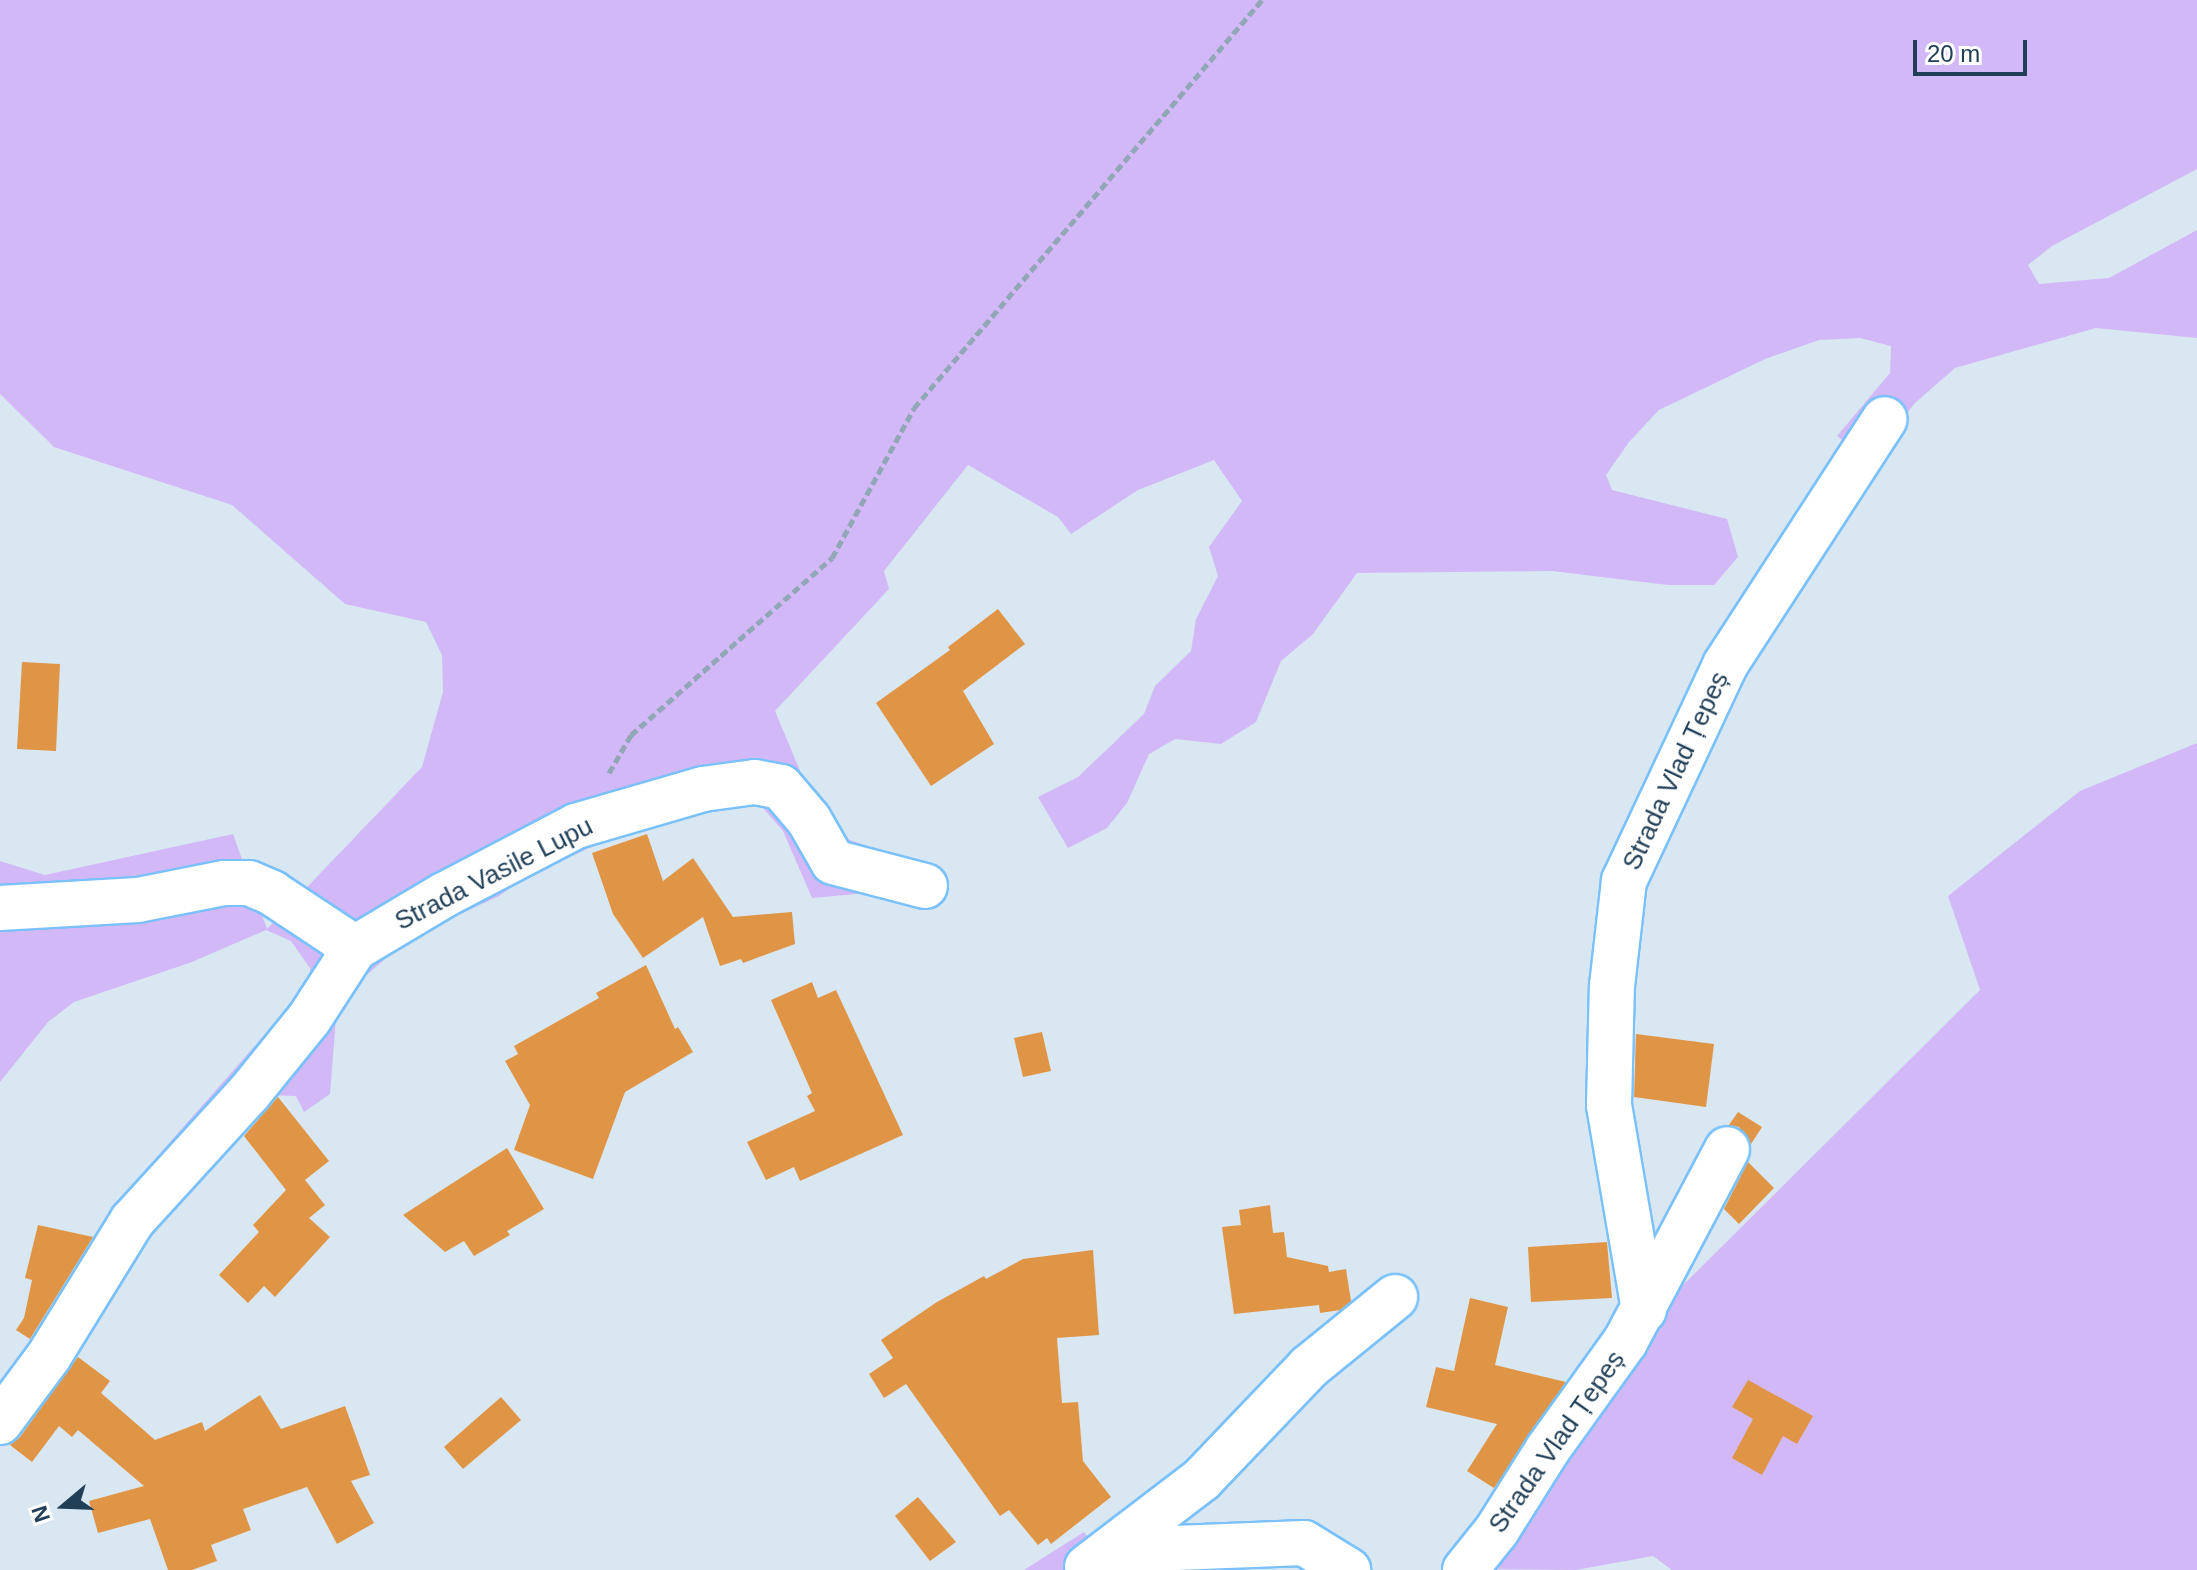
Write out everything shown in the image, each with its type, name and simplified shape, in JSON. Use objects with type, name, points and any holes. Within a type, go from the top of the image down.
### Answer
[{"type":"street","name":"Strada Vlad Țepeș","points":[[1644,1310],[1609,1105],[1612,986],[1624,881],[1725,665],[1885,419]]},
{"type":"street","name":"Strada Vasile Lupu","points":[[0,1422],[49,1356],[132,1221],[259,1081],[309,1019],[355,948],[444,895],[576,826],[703,789],[755,782],[781,787],[809,820],[833,862],[925,886]]},
{"type":"street","points":[[0,908],[138,900],[224,883],[249,883],[272,893],[355,948]]},
{"type":"street","name":"Strada Vlad Țepeș","points":[[1465,1570],[1497,1530],[1644,1310],[1727,1149]]},
{"type":"street","points":[[1083,1568],[1202,1479],[1309,1367],[1395,1297]]},
{"type":"street","points":[[1083,1568],[1175,1548],[1304,1543],[1348,1570]]},
{"type":"path","points":[[608,774],[631,735],[832,558],[914,408],[1262,0]]},
{"type":"shaded area","points":[[0,0],[2197,0],[2197,169],[2052,246],[2028,265],[2039,284],[2109,278],[2197,230],[2197,338],[2096,328],[1955,368],[1915,403],[1869,460],[1837,436],[1890,373],[1891,346],[1860,338],[1819,340],[1765,359],[1659,410],[1629,442],[1606,475],[1612,490],[1727,519],[1738,557],[1714,585],[1668,585],[1552,571],[1357,573],[1313,634],[1281,661],[1256,722],[1221,744],[1175,739],[1149,754],[1127,803],[1107,828],[1068,848],[1038,797],[1078,777],[1144,714],[1155,686],[1191,651],[1196,619],[1218,576],[1209,547],[1242,501],[1214,460],[1138,490],[1071,534],[1058,517],[968,465],[884,571],[889,589],[775,711],[814,804],[847,839],[884,852],[879,892],[812,898],[783,831],[755,799],[615,836],[411,937],[356,984],[336,1018],[330,1094],[304,1112],[296,1096],[268,1095],[150,1223],[127,1191],[310,983],[310,968],[291,941],[266,930],[192,962],[74,1002],[48,1022],[0,1082],[0,861],[45,875],[233,834],[267,929],[422,767],[443,692],[442,655],[426,622],[345,604],[232,505],[54,447],[0,394]]},
{"type":"shaded area","points":[[2197,743],[2197,1570],[1672,1570],[1653,1556],[1576,1570],[1486,1569],[1677,1291],[1980,990],[1948,896],[2080,791]]},
{"type":"shaded area","points":[[1084,1532],[1114,1570],[1024,1570]]},
{"type":"building","points":[[998,609],[1025,644],[963,691],[994,744],[931,786],[876,703],[950,650],[948,647]]},
{"type":"building","points":[[22,662],[60,664],[56,751],[17,749]]},
{"type":"building","points":[[647,834],[663,881],[693,858],[733,917],[792,912],[795,944],[743,963],[741,959],[720,966],[703,917],[643,958],[613,914],[592,853]]},
{"type":"building","points":[[646,965],[675,1029],[678,1027],[693,1052],[625,1092],[593,1179],[514,1150],[530,1105],[505,1061],[518,1054],[514,1046],[599,998],[596,993]]},
{"type":"building","points":[[812,982],[818,998],[836,990],[903,1135],[800,1181],[794,1167],[766,1180],[747,1142],[815,1111],[807,1096],[812,1093],[771,1000]]},
{"type":"building","points":[[1042,1032],[1051,1071],[1023,1077],[1014,1038]]},
{"type":"building","points":[[1636,1034],[1714,1044],[1706,1107],[1634,1097]]},
{"type":"building","points":[[278,1097],[329,1161],[305,1180],[325,1205],[309,1218],[330,1237],[275,1297],[264,1286],[248,1303],[219,1275],[259,1232],[253,1225],[286,1190],[244,1136]]},
{"type":"building","points":[[1738,1112],[1762,1127],[1751,1144],[1739,1127],[1729,1125]]},
{"type":"building","points":[[507,1148],[544,1209],[507,1231],[510,1235],[474,1256],[464,1241],[445,1252],[403,1215]]},
{"type":"building","points":[[1748,1162],[1774,1188],[1739,1224],[1724,1209]]},
{"type":"building","points":[[1270,1205],[1273,1233],[1284,1232],[1287,1257],[1328,1266],[1329,1272],[1346,1269],[1351,1301],[1340,1310],[1320,1313],[1319,1305],[1234,1314],[1222,1227],[1241,1225],[1239,1210]]},
{"type":"building","points":[[38,1225],[93,1237],[30,1339],[16,1330],[24,1318],[32,1280],[25,1278]]},
{"type":"building","points":[[1607,1242],[1612,1298],[1531,1302],[1528,1247]]},
{"type":"building","points":[[1093,1250],[1099,1335],[1057,1338],[1062,1403],[1078,1402],[1083,1461],[1111,1497],[1051,1544],[1047,1538],[1038,1545],[1009,1510],[1000,1516],[906,1384],[884,1398],[869,1374],[893,1358],[881,1340],[937,1302],[1023,1259]]},
{"type":"building","points":[[1470,1298],[1508,1307],[1495,1365],[1566,1382],[1494,1488],[1467,1471],[1497,1424],[1426,1407],[1436,1367],[1454,1371]]},
{"type":"building","points":[[78,1357],[110,1381],[101,1393],[155,1440],[202,1422],[205,1431],[260,1395],[281,1429],[345,1406],[370,1475],[351,1481],[374,1523],[337,1544],[307,1487],[243,1509],[251,1530],[211,1545],[217,1561],[192,1570],[168,1570],[150,1519],[98,1533],[89,1501],[144,1486],[78,1430],[72,1437],[59,1426],[32,1462],[10,1445],[20,1437]]},
{"type":"building","points":[[1748,1380],[1813,1416],[1797,1444],[1783,1436],[1762,1475],[1732,1458],[1753,1419],[1732,1407]]},
{"type":"building","points":[[501,1397],[521,1420],[463,1469],[444,1447]]},
{"type":"building","points":[[918,1497],[956,1542],[930,1561],[895,1516]]}]
